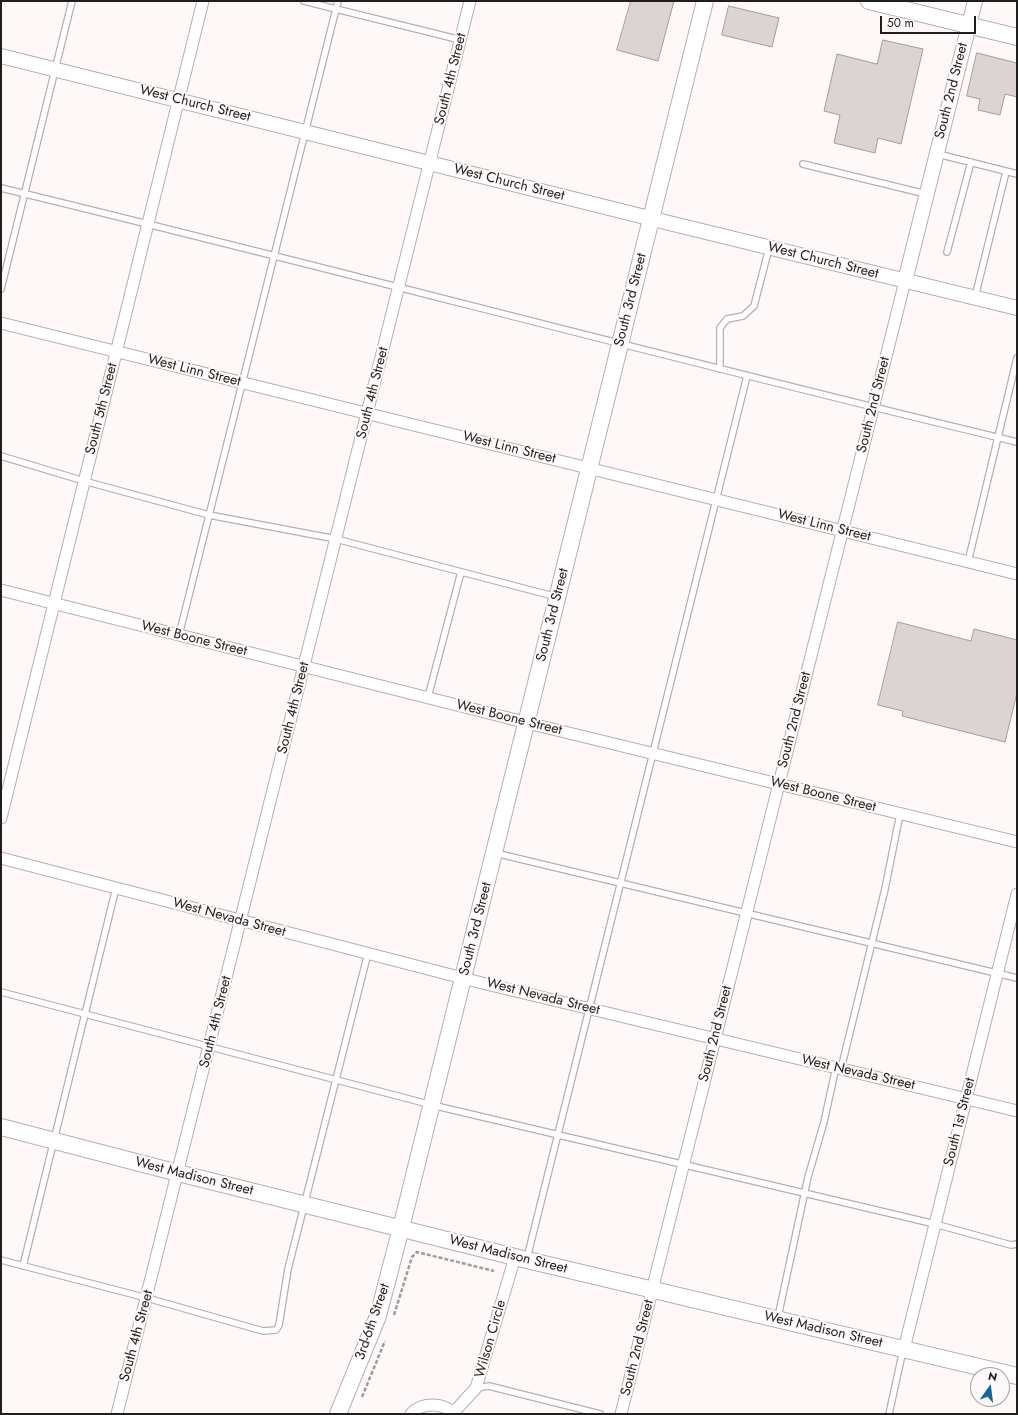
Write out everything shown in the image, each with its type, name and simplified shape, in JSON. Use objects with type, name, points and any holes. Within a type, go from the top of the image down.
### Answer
[{"type":"main road","name":"South 3rd Street","points":[[401,1228],[706,1]]},
{"type":"main road","points":[[869,1],[890,3],[1017,37]]},
{"type":"main road","name":"West Madison Street","points":[[1,1127],[521,1259],[1017,1376]]},
{"type":"main road","name":"3rd-6th Street","points":[[338,1414],[378,1316],[401,1228]]},
{"type":"street","name":"South 5th Street","points":[[1,818],[203,1]]},
{"type":"street","name":"South 4th Street","points":[[117,1414],[470,1]]},
{"type":"street","name":"South 2nd Street","points":[[621,1414],[975,1]]},
{"type":"street","name":"West Church Street","points":[[1,56],[651,219],[1017,308]]},
{"type":"street","name":"West Linn Street","points":[[1,323],[1017,574]]},
{"type":"street","name":"West Boone Street","points":[[1,590],[527,722],[1017,842]]},
{"type":"street","name":"West Nevada Street","points":[[1,858],[464,978],[1017,1111]]},
{"type":"street","name":"South 1st Street","points":[[904,1349],[1017,894]]},
{"type":"street","name":"Wilson Circle","points":[[411,1414],[426,1405],[441,1405],[454,1413],[476,1388],[521,1259]]},
{"type":"lane","points":[[1,289],[72,1]]},
{"type":"lane","points":[[304,1],[461,40]]},
{"type":"lane","points":[[179,635],[338,1]]},
{"type":"lane","points":[[936,154],[1017,174]]},
{"type":"lane","points":[[947,252],[971,162]]},
{"type":"lane","points":[[803,164],[926,194]]},
{"type":"lane","points":[[975,298],[1006,172]]},
{"type":"lane","points":[[1,188],[873,408],[1017,442]]},
{"type":"lane","points":[[720,369],[720,328],[727,320],[744,316],[754,306],[769,248]]},
{"type":"lane","points":[[968,562],[1017,358]]},
{"type":"lane","points":[[521,1259],[558,1134],[747,376]]},
{"type":"lane","points":[[1,456],[84,481],[209,515],[336,539],[558,597]]},
{"type":"lane","points":[[428,697],[461,572]]},
{"type":"lane","points":[[777,1320],[806,1193],[808,1176],[872,943],[900,814]]},
{"type":"lane","points":[[494,853],[747,912],[1017,978]]},
{"type":"lane","points":[[23,1266],[116,888]]},
{"type":"lane","points":[[1,1260],[147,1298],[263,1332],[276,1330],[279,1325],[288,1269],[368,953]]},
{"type":"lane","points":[[1,992],[432,1105],[935,1224],[1011,1245],[1017,1244]]},
{"type":"lane","points":[[889,1414],[904,1349]]},
{"type":"lane","points":[[476,1388],[489,1386],[600,1414]]},
{"type":"path","points":[[392,1320],[412,1256],[417,1252],[494,1271]]},
{"type":"path","points":[[359,1404],[387,1334]]},
{"type":"building","points":[[631,1],[674,1],[658,61],[617,50]]},
{"type":"building","points":[[729,6],[779,18],[772,47],[722,35]]},
{"type":"building","points":[[883,40],[923,49],[901,144],[878,138],[875,153],[834,143],[840,115],[824,111],[837,54],[877,64]]},
{"type":"building","points":[[977,53],[1017,63],[1017,97],[1005,94],[1000,115],[978,110],[980,99],[967,96]]},
{"type":"building","points":[[898,622],[971,641],[974,629],[1017,640],[1017,693],[1005,742],[902,716],[903,711],[878,705]]}]
